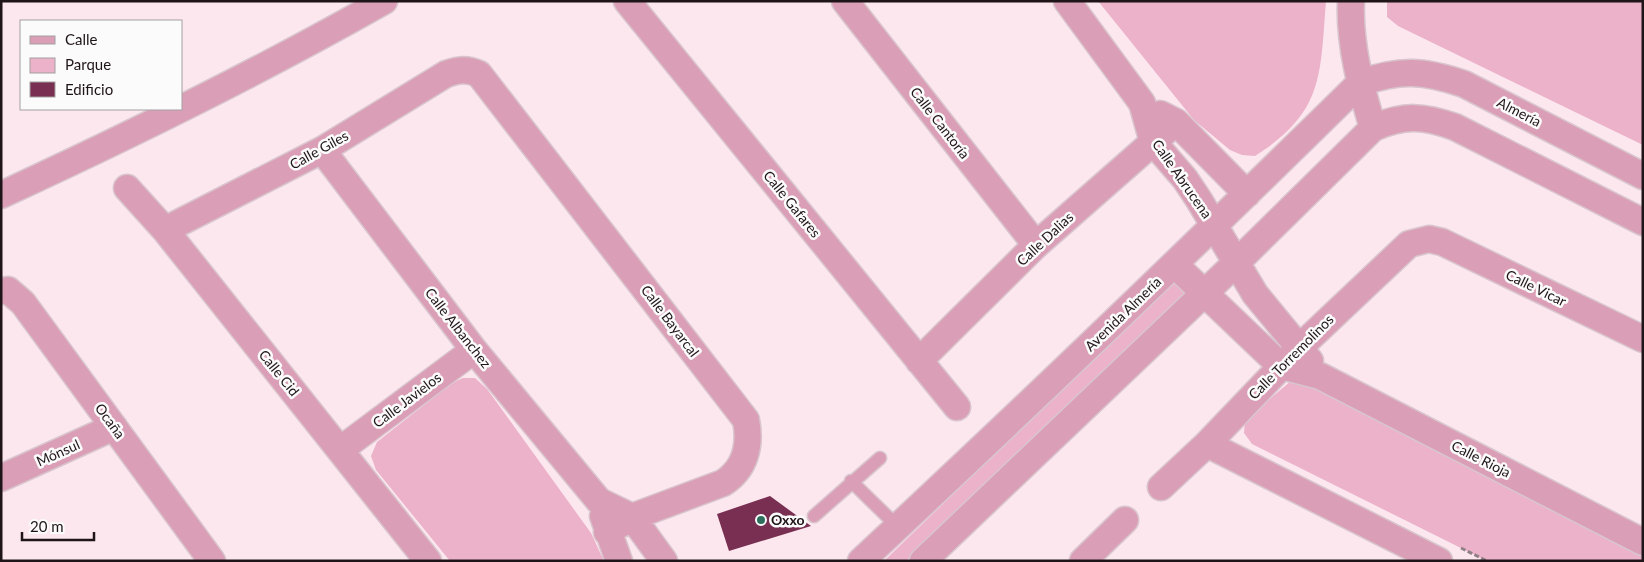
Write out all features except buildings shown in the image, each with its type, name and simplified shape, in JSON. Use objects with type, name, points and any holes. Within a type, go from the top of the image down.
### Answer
[{"type":"street","points":[[182,109],[257,71],[384,1]]},
{"type":"street","name":"Calle Gafares","points":[[627,1],[957,407]]},
{"type":"street","name":"Calle Cantoría","points":[[845,1],[1036,245]]},
{"type":"street","name":"Calle Abrucena","points":[[1067,1],[1142,103],[1153,142],[1184,179],[1214,225]]},
{"type":"street","points":[[1351,1],[1353,36],[1360,83],[1374,128]]},
{"type":"street","name":"Calle Giles","points":[[165,230],[322,150],[446,74],[459,70],[470,70]]},
{"type":"street","name":"Calle Bayarcal","points":[[470,70],[479,74],[486,82],[746,420],[748,432],[747,448],[743,462],[735,475],[723,483],[632,517],[607,532]]},
{"type":"street","name":"Almería","points":[[1387,74],[1412,72],[1439,76],[1464,84],[1643,176]]},
{"type":"street","name":"Avenida Almería","points":[[861,561],[1175,264],[1360,83],[1387,74]]},
{"type":"street","name":"Calle Abrucena","points":[[1142,103],[1176,122],[1247,194]]},
{"type":"street","points":[[1,195],[180,110]]},
{"type":"street","points":[[923,561],[1374,128],[1394,119],[1416,117],[1436,120],[1455,127],[1643,222]]},
{"type":"street","name":"Calle Dalias","points":[[919,361],[1036,245],[1176,122]]},
{"type":"street","name":"Calle Albanchez","points":[[322,150],[474,350],[599,501],[632,517],[664,561]]},
{"type":"street","name":"Calle Cid","points":[[127,188],[165,230],[428,561]]},
{"type":"street","name":"Calle Rioja","points":[[1214,225],[1267,309],[1300,347],[1320,376]]},
{"type":"street","name":"Calle Vicar","points":[[1429,239],[1442,242],[1643,339]]},
{"type":"street","name":"Calle Torremolinos","points":[[1161,487],[1207,444],[1300,347],[1409,244],[1429,239]]},
{"type":"street","name":"Calle Rioja","points":[[1175,264],[1281,366],[1320,376],[1643,542]]},
{"type":"street","name":"Ocaña","points":[[1,290],[8,290],[23,303],[212,561]]},
{"type":"street","name":"Calle Javielos","points":[[340,450],[474,350]]},
{"type":"street","name":"Mónsul","points":[[1,478],[114,427]]},
{"type":"street","points":[[1207,444],[1439,561]]},
{"type":"street","name":"Calle Albanchez","points":[[599,501],[607,532],[619,561]]},
{"type":"street","points":[[1083,561],[1125,520]]},
{"type":"lane","points":[[814,516],[851,481],[880,458]]},
{"type":"lane","points":[[851,481],[898,527]]},
{"type":"green space","points":[[1098,1],[1326,1],[1322,51],[1314,90],[1306,107],[1294,124],[1278,140],[1255,156],[1242,155],[1230,150],[1194,120]]},
{"type":"green space","points":[[1387,1],[1643,1],[1643,145],[1398,26],[1387,17]]},
{"type":"green space","points":[[1175,280],[1186,291],[906,561],[884,561]]},
{"type":"green space","points":[[463,378],[475,378],[487,389],[591,533],[604,561],[450,561],[376,470],[371,456],[377,442],[452,383]]},
{"type":"green space","points":[[1291,381],[1307,385],[1643,556],[1643,561],[1487,561],[1252,444],[1244,433],[1245,420]]},
{"type":"place","name":"Oxxo","points":[[761,520]]}]
